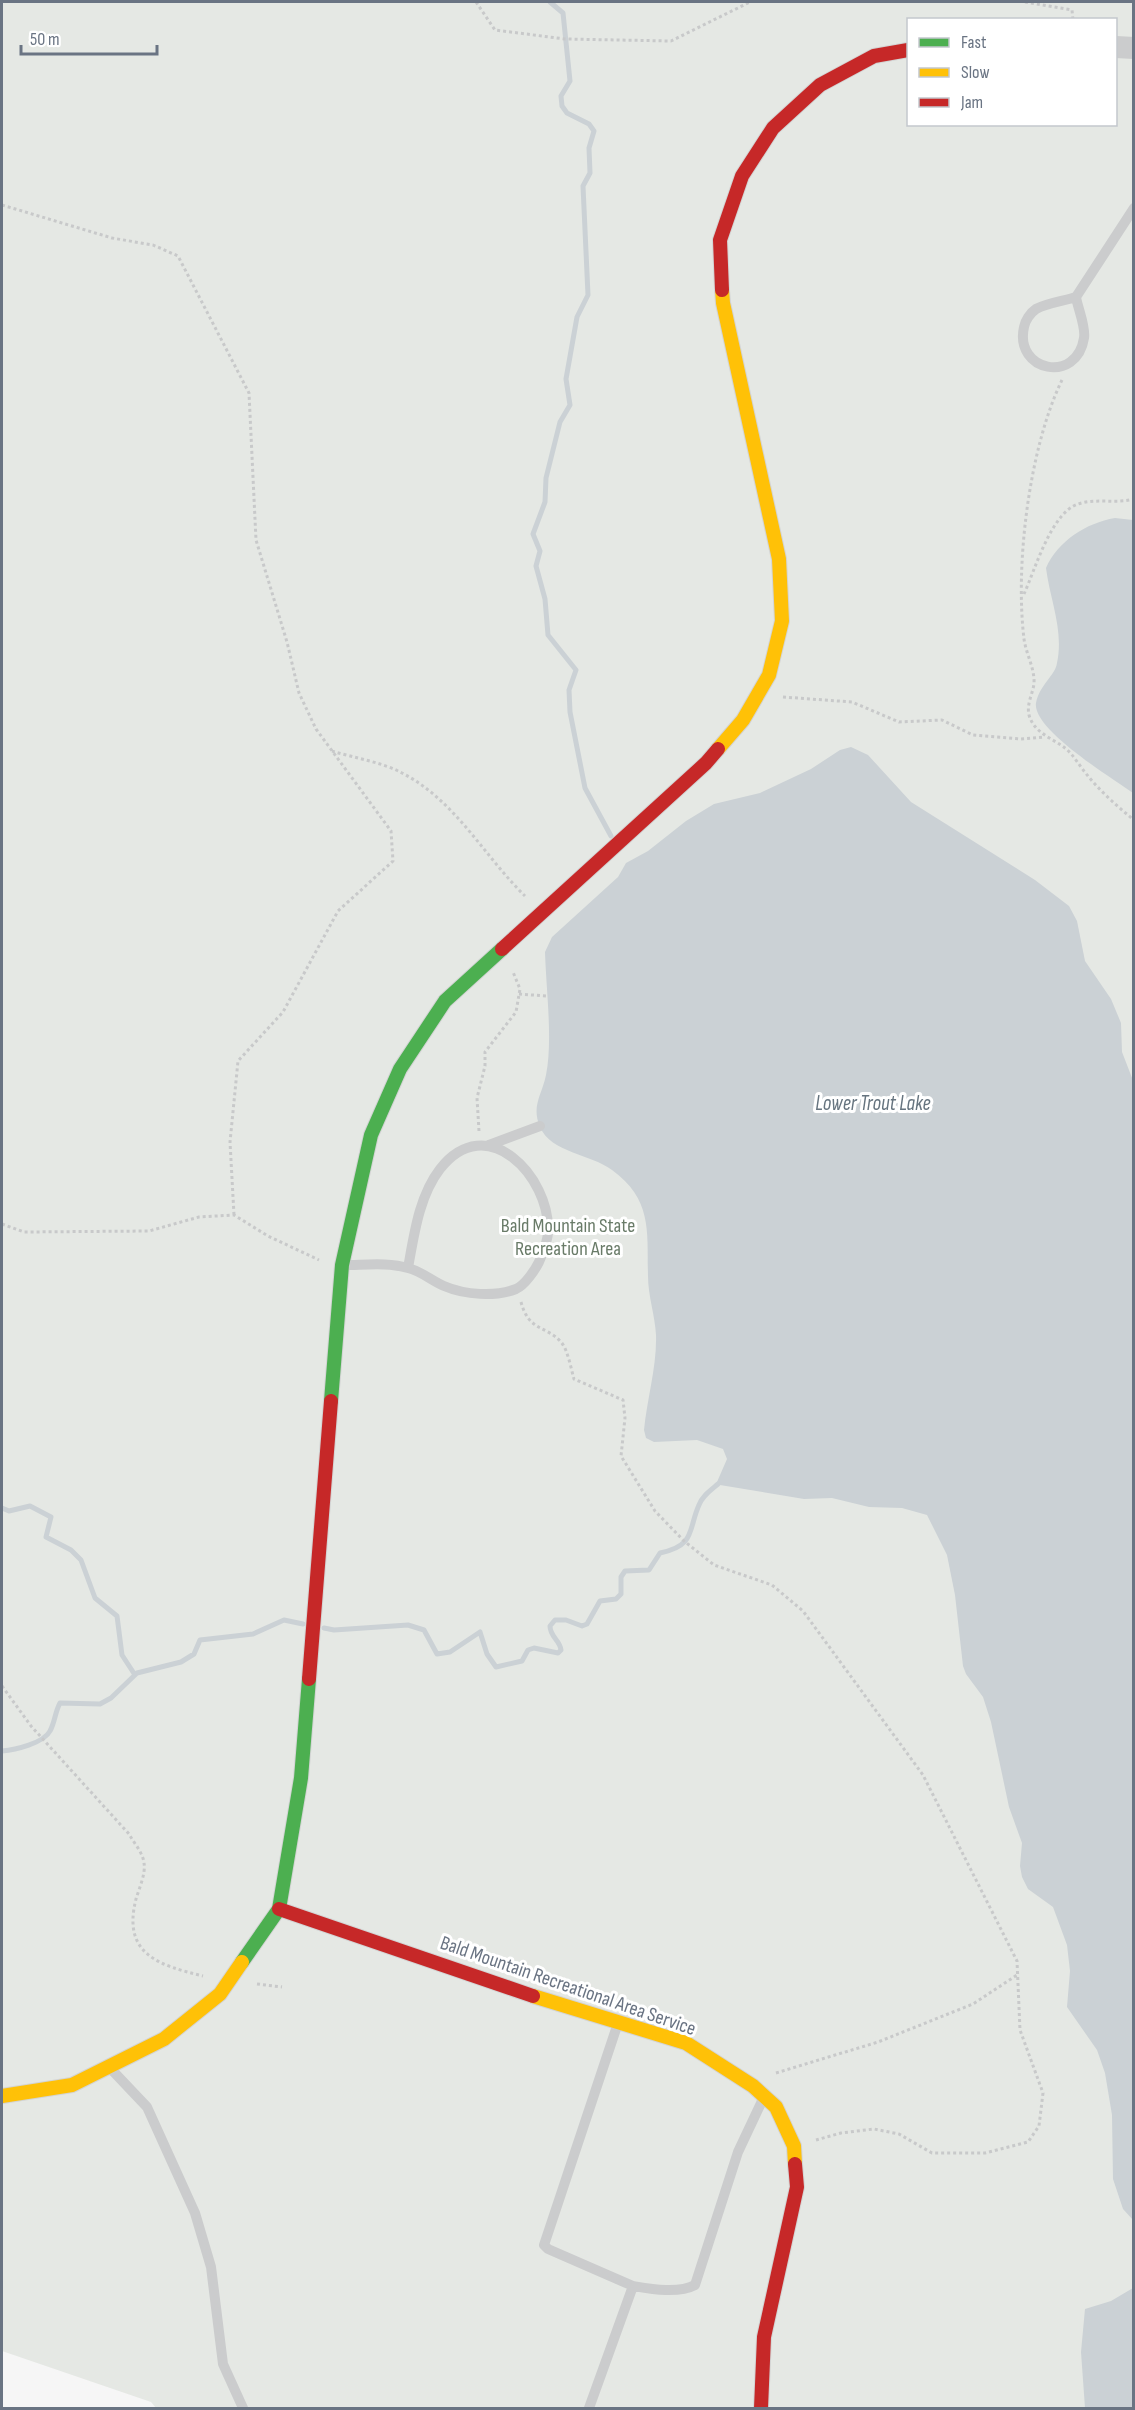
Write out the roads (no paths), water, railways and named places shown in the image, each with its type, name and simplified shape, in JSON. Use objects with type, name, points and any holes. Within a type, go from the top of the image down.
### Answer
[{"type":"street","points":[[1117,47],[1134,48]]},
{"type":"street","points":[[2,2096],[72,2085],[164,2039],[220,1994],[279,1909],[301,1778],[342,1265],[371,1135],[400,1070],[445,1000],[706,763],[743,720],[769,675],[782,621],[779,559],[723,303],[720,240],[742,176],[773,128],[820,85],[874,56],[907,50]]},
{"type":"street","name":"Bald Mountain Recreational Area Service","points":[[279,1909],[618,2023],[686,2043],[747,2082],[776,2107],[794,2146],[797,2187],[764,2337],[760,2409]]},
{"type":"lane","points":[[1076,297],[1085,334],[1081,350],[1070,363],[1055,369],[1039,364],[1027,353],[1021,338],[1025,322],[1035,309],[1076,297],[1134,208]]},
{"type":"lane","points":[[408,1268],[421,1209],[440,1168],[471,1146],[489,1145],[540,1126]]},
{"type":"lane","points":[[342,1265],[408,1268],[445,1286],[468,1293],[499,1293],[518,1288],[535,1270],[545,1248],[548,1231],[545,1210],[531,1179],[518,1161],[504,1150],[489,1145]]},
{"type":"lane","points":[[618,2023],[544,2245],[548,2249],[633,2286],[653,2289],[689,2288],[695,2285],[738,2152],[764,2096]]},
{"type":"lane","points":[[108,2067],[147,2107],[195,2213],[211,2267],[223,2364],[243,2409]]},
{"type":"lane","points":[[589,2409],[633,2286]]},
{"type":"water","points":[[1115,518],[1133,520],[1133,793],[1059,739],[1038,714],[1036,703],[1056,668],[1059,651],[1058,627],[1046,568],[1051,558],[1074,535],[1094,524]]},
{"type":"water","name":"Lower Trout Lake","points":[[851,747],[868,755],[911,802],[1035,880],[1069,906],[1077,921],[1085,961],[1111,999],[1121,1023],[1122,1052],[1134,1083],[1133,2220],[1123,2209],[1113,2179],[1112,2115],[1105,2073],[1097,2050],[1067,2007],[1070,1971],[1067,1945],[1053,1907],[1028,1889],[1022,1877],[1020,1866],[1022,1843],[1009,1807],[991,1722],[983,1697],[966,1674],[963,1666],[955,1595],[947,1555],[927,1515],[902,1508],[869,1507],[832,1498],[804,1499],[720,1485],[717,1482],[727,1459],[723,1449],[697,1440],[654,1442],[646,1438],[644,1430],[655,1359],[656,1335],[648,1283],[647,1231],[641,1205],[635,1193],[612,1170],[553,1142],[545,1136],[538,1120],[538,1101],[548,1061],[549,1031],[545,952],[552,937],[618,877],[626,863],[648,851],[686,821],[714,804],[760,793],[811,769],[840,750]]},
{"type":"water","points":[[1133,2288],[1133,2408],[1085,2408],[1081,2352],[1085,2309],[1111,2301]]},
{"type":"waterway","points":[[550,2],[563,13],[570,81],[561,96],[562,106],[567,113],[589,124],[594,131],[589,148],[590,173],[583,186],[588,295],[577,317],[566,379],[570,405],[560,422],[546,478],[545,502],[533,534],[540,551],[536,566],[545,599],[548,635],[576,670],[569,690],[570,712],[585,788],[611,836]]},
{"type":"waterway","points":[[324,1628],[334,1630],[408,1625],[424,1630],[437,1654],[450,1652],[480,1632],[487,1654],[496,1667],[522,1661],[528,1650],[534,1648],[558,1653],[561,1650],[550,1626],[555,1620],[566,1620],[582,1626],[587,1624],[600,1601],[616,1599],[621,1594],[621,1577],[625,1571],[649,1570],[660,1553],[672,1550],[685,1541],[700,1502],[718,1484]]},
{"type":"waterway","points":[[2,1508],[9,1511],[30,1506],[51,1517],[46,1537],[71,1550],[81,1560],[95,1598],[117,1616],[122,1655],[135,1675]]},
{"type":"waterway","points":[[2,1751],[29,1745],[47,1735],[52,1728],[60,1703],[100,1704],[111,1698],[137,1673],[181,1662],[194,1654],[200,1640],[253,1634],[284,1620],[303,1624]]},
{"type":"park label","name":"Bald Mountain State Recreation Area","points":[[568,1238]]}]
